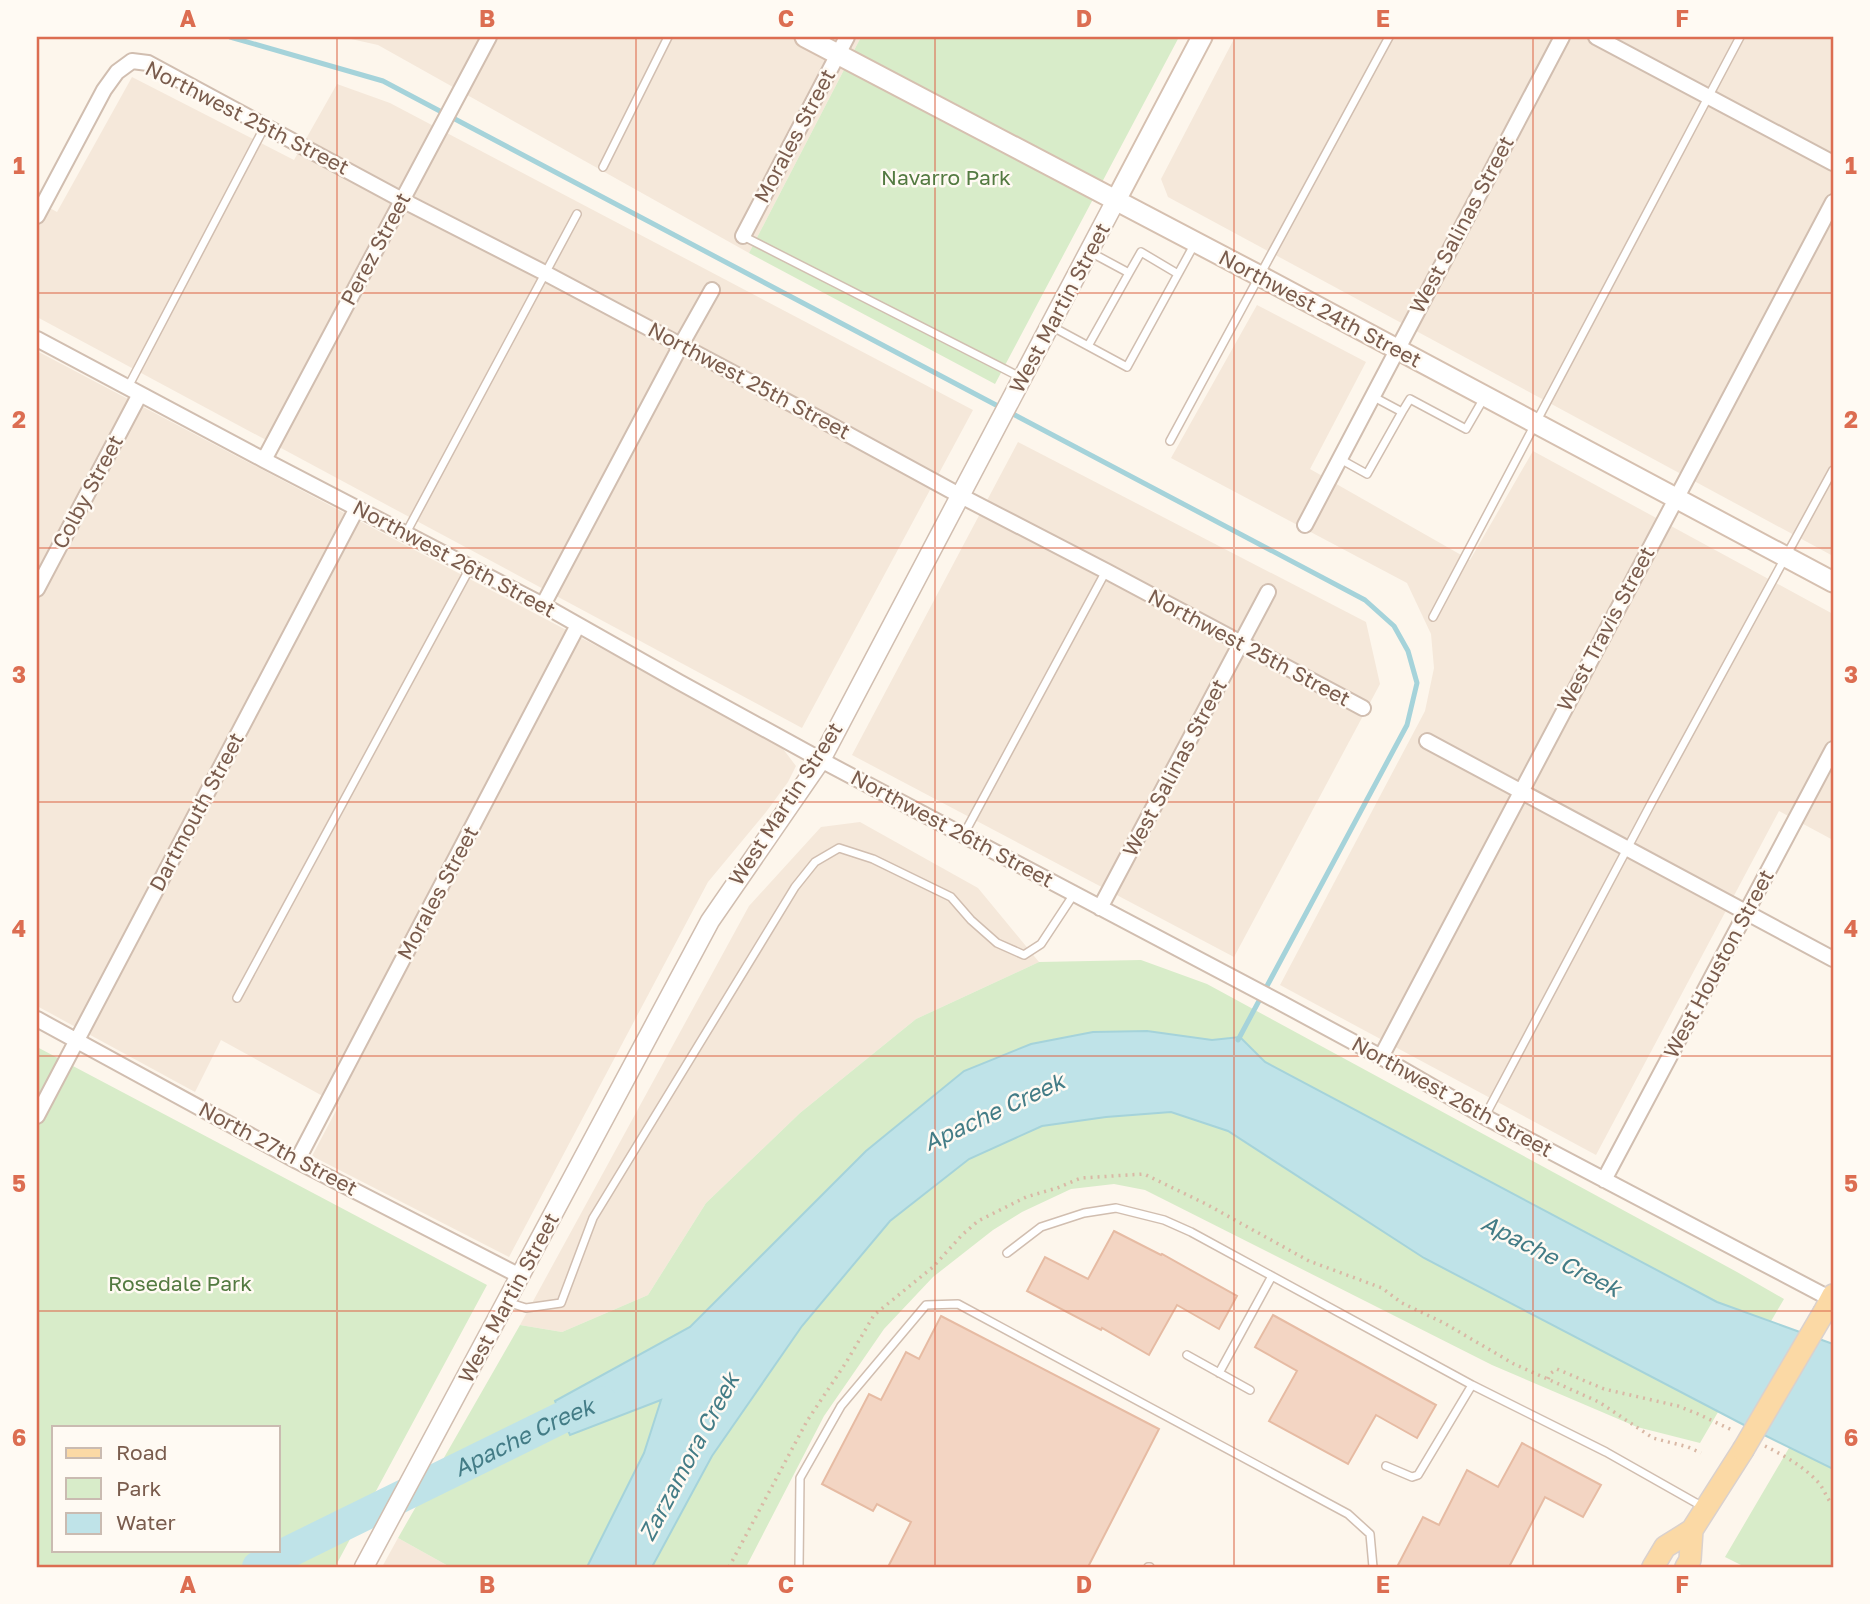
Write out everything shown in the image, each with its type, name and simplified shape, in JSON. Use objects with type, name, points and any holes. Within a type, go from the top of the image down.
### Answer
[{"type":"main road","name":"Northwest 24th Street","points":[[805,37],[842,45],[1116,200],[1833,582]]},
{"type":"main road","name":"West Martin Street","points":[[1116,200],[1202,37]]},
{"type":"main road","points":[[1653,1567],[1665,1547],[1692,1530],[1829,1302]]},
{"type":"main road","points":[[1686,1567],[1690,1560],[1692,1530]]},
{"type":"street","name":"Perez Street","points":[[264,460],[489,37]]},
{"type":"street","name":"West Salinas Street","points":[[1305,525],[1562,37]]},
{"type":"street","points":[[1596,37],[1833,163]]},
{"type":"street","name":"Morales Street","points":[[743,236],[842,45]]},
{"type":"street","name":"Northwest 25th Street","points":[[37,215],[104,90],[117,72],[132,61],[148,63],[1363,708]]},
{"type":"street","name":"West Martin Street","points":[[364,1567],[710,922],[821,760],[1116,200]]},
{"type":"street","name":"West Travis Street","points":[[1381,1057],[1833,202]]},
{"type":"street","points":[[543,605],[712,290]]},
{"type":"street","name":"Northwest 26th Street","points":[[37,339],[471,566],[821,760],[1281,1003],[1485,1117],[1829,1302]]},
{"type":"street","name":"Colby Street","points":[[37,589],[134,391]]},
{"type":"street","name":"Dartmouth Street","points":[[37,1116],[356,508]]},
{"type":"street","name":"West Salinas Street","points":[[1100,908],[1268,592]]},
{"type":"street","name":"Morales Street","points":[[297,1161],[578,625]]},
{"type":"street","points":[[1427,741],[1833,959]]},
{"type":"street","name":"West Houston Street","points":[[1604,1180],[1833,749]]},
{"type":"street","name":"North 27th Street","points":[[37,1019],[297,1161],[520,1276]]},
{"type":"lane","points":[[603,167],[668,37]]},
{"type":"lane","points":[[1170,441],[1389,37]]},
{"type":"lane","points":[[1433,617],[1740,37]]},
{"type":"lane","points":[[134,391],[265,126]]},
{"type":"lane","points":[[406,533],[577,214]]},
{"type":"lane","points":[[743,236],[1021,381]]},
{"type":"lane","points":[[1051,325],[1127,368],[1196,243]]},
{"type":"lane","points":[[1089,252],[1129,273]]},
{"type":"lane","points":[[1088,346],[1141,252],[1178,274]]},
{"type":"lane","points":[[1372,396],[1402,412]]},
{"type":"lane","points":[[1339,459],[1367,474],[1410,398],[1466,429],[1485,397]]},
{"type":"lane","points":[[1485,1117],[1654,798],[1833,470]]},
{"type":"lane","points":[[237,998],[471,566]]},
{"type":"lane","points":[[964,834],[1106,571]]},
{"type":"lane","points":[[506,1302],[526,1308],[561,1303],[593,1218],[795,887],[815,862],[839,848],[873,859],[951,897],[971,920],[997,943],[1024,955],[1041,944],[1074,894]]},
{"type":"lane","points":[[1007,1253],[1041,1227],[1084,1213],[1116,1208],[1164,1220],[1191,1232],[1472,1385],[1606,1452],[1705,1509]]},
{"type":"lane","points":[[1219,1373],[1272,1276]]},
{"type":"lane","points":[[799,1567],[800,1478],[841,1406],[926,1305],[958,1304],[1348,1514],[1370,1534],[1373,1567]]},
{"type":"lane","points":[[1187,1355],[1250,1390]]},
{"type":"lane","points":[[1386,1466],[1412,1477],[1419,1475],[1472,1385]]},
{"type":"path","points":[[729,1567],[807,1421],[874,1315],[933,1267],[978,1221],[1026,1197],[1081,1178],[1144,1174],[1206,1204],[1309,1261],[1382,1288],[1402,1303],[1444,1323],[1514,1364],[1599,1402],[1653,1438],[1701,1453]]},
{"type":"path","points":[[1548,1379],[1557,1369],[1604,1389],[1698,1413],[1746,1442],[1779,1453],[1807,1472],[1817,1480],[1833,1505]]},
{"type":"shaded area","points":[[342,37],[861,37],[749,253],[378,45]]},
{"type":"shaded area","points":[[1235,37],[1833,37],[1833,556],[1168,197],[1161,179]]},
{"type":"shaded area","points":[[132,77],[294,160],[337,84],[390,103],[973,410],[802,728],[37,317],[37,201],[57,212]]},
{"type":"shaded area","points":[[1257,305],[1366,362],[1310,469],[1470,560],[1533,451],[1833,614],[1833,840],[1779,811],[1596,1155],[1280,985],[1425,711],[1434,668],[1431,634],[1407,583],[1171,458]]},
{"type":"shaded area","points":[[37,351],[777,741],[796,766],[766,812],[708,882],[509,1257],[312,1156],[339,1105],[221,1040],[195,1092],[37,1006]]},
{"type":"shaded area","points":[[1018,442],[1366,622],[1380,684],[1234,957],[852,755]]},
{"type":"shaded area","points":[[860,822],[978,888],[1039,962],[916,1019],[800,1113],[706,1203],[648,1295],[562,1332],[520,1325],[749,906],[821,827]]},
{"type":"shaded area","points":[[398,1538],[450,1567],[382,1567]]},
{"type":"green space","name":"Navarro Park","points":[[861,37],[1179,37],[995,384],[749,253]]},
{"type":"green space","points":[[1141,960],[1207,984],[1784,1299],[1700,1443],[1637,1427],[1492,1365],[1145,1190],[1114,1184],[1071,1189],[1022,1212],[993,1230],[933,1277],[884,1329],[824,1416],[746,1567],[450,1567],[398,1538],[520,1325],[562,1332],[648,1295],[706,1203],[800,1113],[916,1019],[1039,962]]},
{"type":"green space","name":"Rosedale Park","points":[[37,1047],[487,1285],[335,1567],[37,1567]]},
{"type":"green space","points":[[1833,1373],[1833,1567],[1745,1567],[1725,1557]]},
{"type":"water","name":"Zarzamora Creek","points":[[1147,1031],[1212,1040],[1240,1037],[1265,1062],[1717,1302],[1833,1344],[1833,1469],[1424,1258],[1228,1131],[1171,1112],[1106,1117],[1042,1126],[969,1159],[890,1221],[802,1326],[712,1456],[652,1567],[587,1567],[644,1453],[661,1400],[570,1435],[555,1401],[690,1327],[866,1151],[964,1071],[1031,1044],[1093,1032]]},
{"type":"building","points":[[1114,1231],[1237,1296],[1219,1329],[1177,1305],[1149,1355],[1027,1291],[1045,1257],[1088,1279]]},
{"type":"building","points":[[1273,1315],[1436,1405],[1417,1438],[1376,1415],[1348,1464],[1269,1421],[1297,1371],[1255,1347]]},
{"type":"building","points":[[941,1316],[1159,1429],[1088,1567],[888,1567],[911,1522],[877,1504],[873,1511],[822,1484],[869,1394],[881,1400],[906,1352],[919,1359]]},
{"type":"building","points":[[1522,1443],[1601,1485],[1583,1517],[1545,1497],[1509,1567],[1397,1567],[1423,1517],[1439,1525],[1467,1470],[1498,1487]]},
{"type":"waterway","points":[[230,37],[383,81],[1365,600],[1394,626],[1408,651],[1417,683],[1407,725],[1238,1040]]},
{"type":"waterway","name":"Apache Creek","points":[[258,1567],[563,1417],[602,1402]]}]
